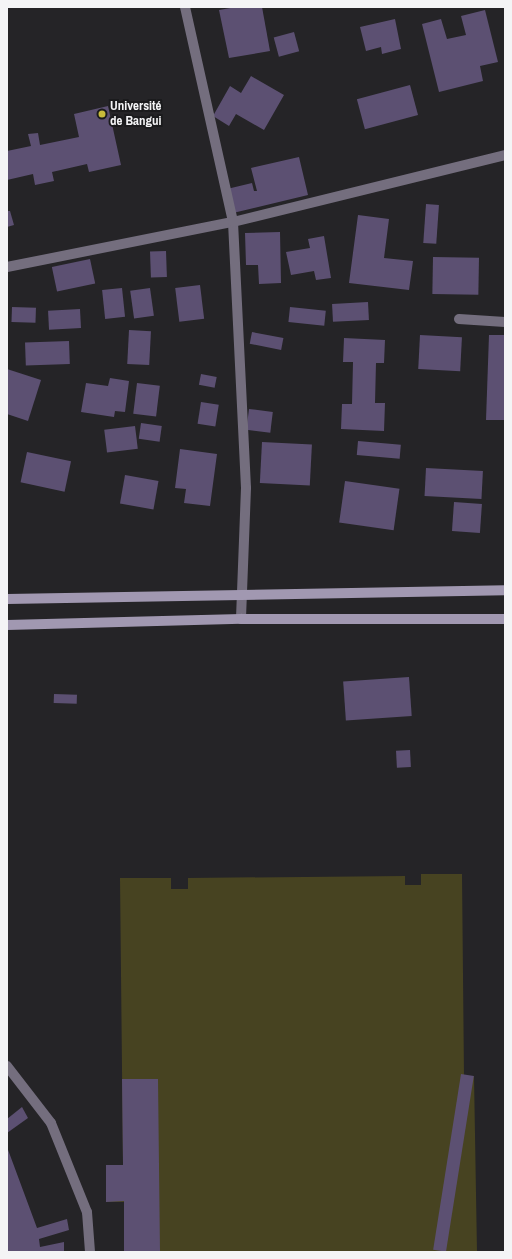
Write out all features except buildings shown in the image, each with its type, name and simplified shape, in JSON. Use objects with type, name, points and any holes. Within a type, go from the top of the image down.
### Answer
[{"type":"street","points":[[185,7],[233,222],[246,488],[241,619]]},
{"type":"street","points":[[7,267],[233,222],[505,155]]},
{"type":"street","points":[[459,319],[505,322]]},
{"type":"street","points":[[7,599],[505,590]]},
{"type":"street","points":[[7,625],[241,619],[505,619]]},
{"type":"street","points":[[7,1066],[51,1123],[87,1212],[90,1252]]},
{"type":"shaded area","points":[[421,874],[462,874],[464,1076],[474,1076],[477,1252],[124,1252],[124,1202],[106,1202],[106,1165],[123,1165],[120,878],[171,878],[171,889],[188,889],[188,878],[405,876],[405,885],[421,885]]},
{"type":"place","name":"Université de Bangui","points":[[102,114]]}]
